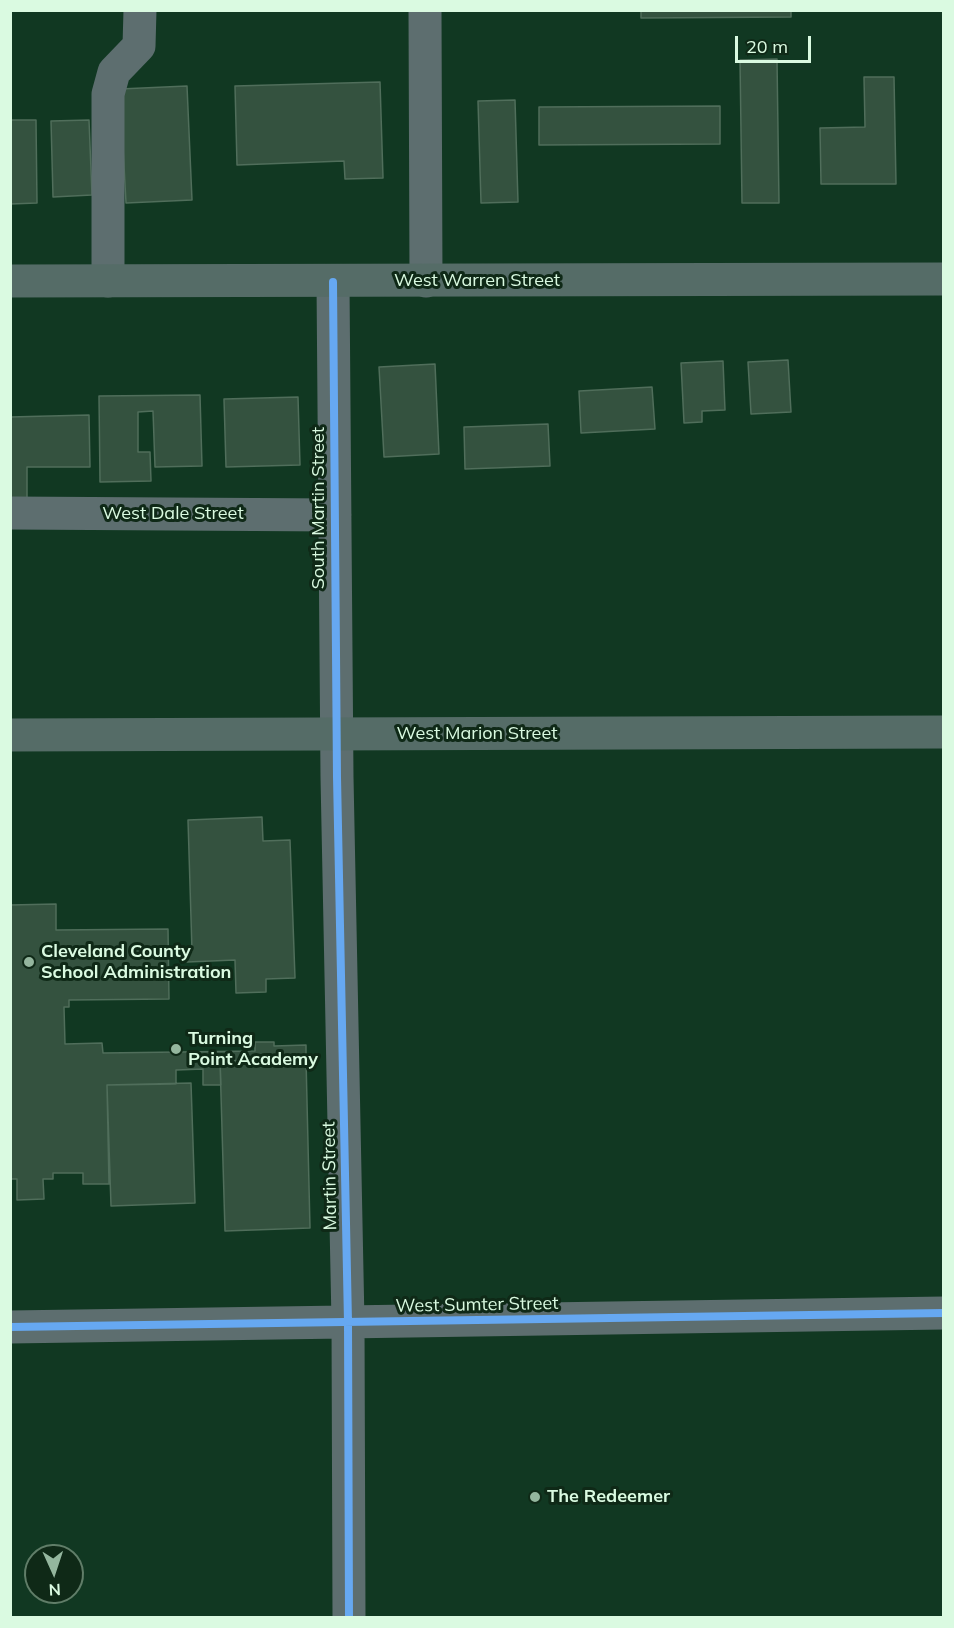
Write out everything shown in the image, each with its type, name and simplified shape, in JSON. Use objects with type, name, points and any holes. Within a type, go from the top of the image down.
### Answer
[{"type":"main road","name":"West Warren Street","points":[[10,281],[944,279]]},
{"type":"main road","name":"West Marion Street","points":[[10,735],[944,732]]},
{"type":"street","points":[[108,281],[108,93],[114,72],[139,46],[140,10]]},
{"type":"street","points":[[425,10],[426,281]]},
{"type":"street","name":"South Martin Street","points":[[333,282],[336,734]]},
{"type":"street","name":"West Dale Street","points":[[10,513],[335,515]]},
{"type":"street","name":"Martin Street","points":[[336,734],[348,1322],[349,1617]]},
{"type":"street","name":"West Sumter Street","points":[[10,1327],[944,1312]]},
{"type":"building","points":[[641,10],[791,10],[791,17],[641,18]]},
{"type":"building","points":[[777,59],[779,203],[742,203],[740,60]]},
{"type":"building","points":[[864,77],[894,77],[896,184],[821,184],[820,128],[865,127]]},
{"type":"building","points":[[380,82],[383,178],[345,179],[344,161],[237,165],[235,86]]},
{"type":"building","points":[[187,86],[192,200],[126,203],[120,89]]},
{"type":"building","points":[[515,100],[518,202],[481,203],[478,101]]},
{"type":"building","points":[[720,106],[720,144],[539,145],[539,107]]},
{"type":"building","points":[[10,120],[36,120],[37,203],[10,204]]},
{"type":"building","points":[[89,120],[92,195],[53,197],[51,121]]},
{"type":"building","points":[[788,360],[791,412],[751,414],[748,362]]},
{"type":"building","points":[[723,361],[725,410],[702,411],[702,422],[684,423],[681,363]]},
{"type":"building","points":[[435,364],[439,454],[384,457],[379,367]]},
{"type":"building","points":[[652,387],[655,429],[581,433],[579,391]]},
{"type":"building","points":[[200,395],[202,466],[155,467],[153,411],[138,412],[138,452],[150,452],[151,481],[100,482],[99,396]]},
{"type":"building","points":[[298,397],[300,465],[226,467],[224,399]]},
{"type":"building","points":[[89,415],[90,467],[27,467],[27,498],[10,498],[10,417]]},
{"type":"building","points":[[548,424],[550,466],[465,469],[464,427]]},
{"type":"building","points":[[262,817],[263,841],[290,840],[295,978],[266,979],[266,992],[236,993],[235,960],[187,962],[187,951],[192,951],[188,820]]},
{"type":"building","points":[[56,904],[56,930],[168,929],[169,999],[69,1000],[69,1007],[64,1007],[65,1044],[102,1043],[103,1053],[255,1051],[255,1042],[274,1042],[274,1046],[306,1045],[306,1059],[220,1061],[221,1085],[203,1085],[203,1069],[176,1070],[176,1084],[107,1085],[109,1184],[83,1184],[83,1173],[53,1173],[53,1179],[43,1179],[44,1199],[17,1200],[17,1179],[10,1179],[10,905]]},
{"type":"building","points":[[306,1059],[310,1228],[225,1231],[220,1061]]},
{"type":"building","points":[[191,1083],[195,1203],[111,1206],[107,1085]]},
{"type":"cycle path","points":[[333,282],[337,777],[348,1322],[349,1618]]},
{"type":"cycle path","points":[[10,1327],[944,1313]]},
{"type":"place","name":"Cleveland County School Administration","points":[[29,962]]},
{"type":"place","name":"Turning Point Academy","points":[[176,1049]]},
{"type":"place","name":"The Redeemer","points":[[535,1497]]}]
